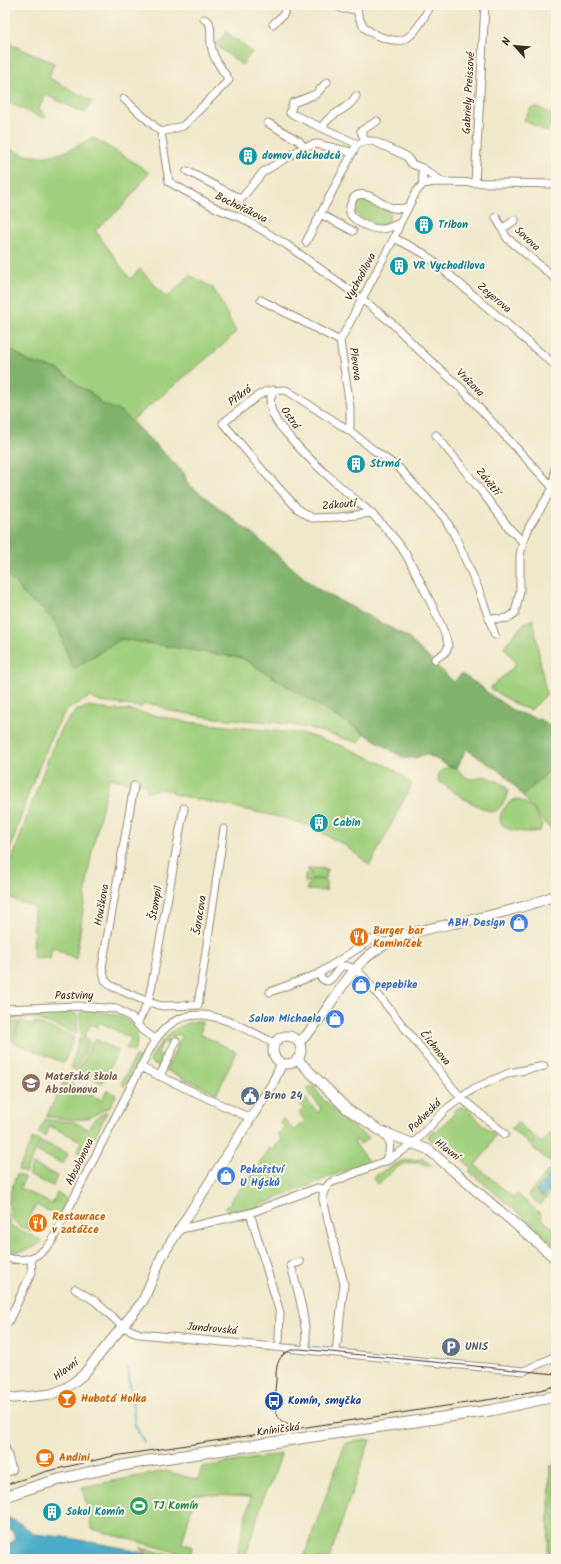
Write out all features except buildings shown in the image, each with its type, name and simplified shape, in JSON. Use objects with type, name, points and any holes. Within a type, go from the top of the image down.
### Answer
[{"type":"main road","name":"Kníničská","points":[[5,1497],[61,1478],[94,1470],[493,1410],[556,1396]]},
{"type":"street","points":[[273,24],[283,15],[288,5]]},
{"type":"street","points":[[335,5],[343,9],[357,7],[359,18],[365,28],[376,35],[391,40],[404,40],[413,34],[431,5]]},
{"type":"street","name":"Gabriely Preissové","points":[[475,183],[485,5]]},
{"type":"street","points":[[124,99],[162,132],[183,126],[229,80],[214,54],[210,44],[212,29],[209,22],[204,19]]},
{"type":"street","points":[[327,82],[316,94],[293,104],[290,113],[357,144]]},
{"type":"street","points":[[322,127],[326,119],[353,102],[356,96]]},
{"type":"street","points":[[365,141],[361,131],[377,121]]},
{"type":"street","points":[[268,123],[299,141],[304,147]]},
{"type":"street","name":"Bochořákova","points":[[162,132],[169,182],[218,209],[242,218],[287,245],[362,299]]},
{"type":"street","points":[[306,242],[351,152],[357,144],[365,141],[373,142],[406,156],[412,164],[422,168],[443,182]]},
{"type":"street","points":[[187,171],[241,199],[263,172],[304,147],[317,144],[351,152]]},
{"type":"street","points":[[422,168],[423,184],[430,182],[443,182],[556,184]]},
{"type":"street","name":"Vychodilova","points":[[340,341],[394,238],[408,207],[416,192],[423,184]]},
{"type":"street","points":[[400,223],[384,229],[375,229],[354,218],[350,214],[349,207],[354,197],[366,195],[394,209],[408,207]]},
{"type":"street","points":[[320,214],[353,231]]},
{"type":"street","name":"Sovova","points":[[496,217],[507,238],[556,279]]},
{"type":"street","name":"Sovova","points":[[502,229],[515,220]]},
{"type":"street","name":"Zeyerova","points":[[394,238],[425,254],[556,366]]},
{"type":"street","name":"Vrázova","points":[[362,299],[393,324],[422,353],[460,387],[555,489]]},
{"type":"street","name":"Plevova","points":[[261,300],[340,341],[350,407],[350,431]]},
{"type":"street","name":"Ostrá","points":[[350,431],[286,390],[273,390],[270,403],[271,410],[277,422],[298,447],[334,482],[371,513]]},
{"type":"street","name":"Příkrá","points":[[223,423],[259,395],[273,390]]},
{"type":"street","name":"Zákoutí","points":[[223,423],[264,473],[298,509],[312,518],[340,517],[371,513],[389,531],[403,550],[416,573],[445,634],[449,646],[447,651],[435,659]]},
{"type":"street","points":[[350,431],[399,468],[444,517],[467,562],[490,618],[495,635]]},
{"type":"street","name":"Závětří","points":[[436,435],[510,529],[523,542]]},
{"type":"street","points":[[490,618],[508,618],[515,612],[520,592],[520,554],[523,542],[529,527],[555,489],[556,462]]},
{"type":"street","name":"Houškova","points":[[134,786],[102,967],[105,980],[111,986],[148,1002]]},
{"type":"street","name":"Štompil","points":[[148,1002],[184,808]]},
{"type":"street","name":"Šaracova","points":[[148,1002],[162,1006],[198,1005],[224,829]]},
{"type":"street","points":[[298,1042],[310,1031],[355,970],[367,957],[388,943],[404,935],[499,913],[556,895]]},
{"type":"street","points":[[270,992],[318,974],[370,940],[376,939],[388,943]]},
{"type":"street","points":[[318,974],[327,980],[335,976],[341,966],[355,970]]},
{"type":"street","name":"Čichnova","points":[[355,970],[363,976],[461,1098],[505,1134]]},
{"type":"street","points":[[137,1024],[148,1002]]},
{"type":"street","name":"Pastviny","points":[[5,1009],[77,1006],[116,1009],[125,1013],[144,1032],[155,1039]]},
{"type":"street","name":"Absolonova","points":[[31,1259],[48,1247],[56,1235],[155,1039],[169,1024],[186,1016],[204,1015],[224,1019],[274,1043]]},
{"type":"street","points":[[288,1036],[296,1039],[298,1042],[301,1051],[300,1056],[297,1059],[289,1063],[282,1063],[278,1060],[274,1053],[274,1043],[280,1037],[288,1036]]},
{"type":"street","points":[[160,1076],[176,1041]]},
{"type":"street","name":"Hlavní","points":[[297,1059],[347,1109],[380,1130],[429,1150],[444,1161],[556,1259]]},
{"type":"street","name":"Hlavní","points":[[5,1396],[14,1398],[52,1394],[66,1388],[83,1375],[123,1327],[143,1301],[162,1256],[181,1229],[272,1085],[282,1063]]},
{"type":"street","name":"Podveská","points":[[181,1229],[212,1220],[250,1213],[317,1188],[324,1189],[330,1183],[384,1161],[414,1143],[445,1110],[473,1089],[509,1073],[544,1066]]},
{"type":"street","points":[[140,1068],[250,1118]]},
{"type":"street","points":[[380,1130],[390,1142],[389,1153],[384,1161]]},
{"type":"street","points":[[324,1189],[324,1200],[344,1284],[336,1352]]},
{"type":"street","points":[[250,1213],[280,1314],[279,1340]]},
{"type":"street","points":[[5,1257],[22,1260],[31,1259],[32,1272],[8,1322]]},
{"type":"street","points":[[300,1262],[291,1265],[300,1300],[306,1341],[303,1349]]},
{"type":"street","points":[[74,1290],[95,1301],[123,1327]]},
{"type":"street","name":"Jundrovská","points":[[123,1327],[140,1334],[524,1371],[556,1356]]},
{"type":"street","points":[[5,1446],[12,1470],[5,1473]]},
{"type":"green space","points":[[226,32],[252,52],[242,65],[216,45]]},
{"type":"green space","points":[[5,42],[54,63],[49,78],[92,101],[85,113],[46,95],[39,108],[46,117],[40,117],[5,101]]},
{"type":"green space","points":[[537,107],[555,116],[547,132],[524,120],[531,108]]},
{"type":"green space","points":[[92,137],[149,173],[122,207],[95,230],[130,279],[140,269],[167,298],[190,275],[214,289],[236,332],[224,344],[131,421],[122,412],[102,404],[91,392],[81,388],[57,369],[29,362],[5,346],[5,147],[21,154],[31,156],[48,156],[78,146]]},
{"type":"green space","points":[[359,199],[367,199],[388,211],[390,214],[388,223],[381,226],[371,223],[355,213],[353,209],[354,204]]},
{"type":"green space","points":[[5,346],[29,362],[57,369],[73,380],[79,387],[91,392],[102,404],[122,412],[184,473],[187,483],[255,536],[316,588],[406,636],[454,682],[461,674],[479,685],[515,712],[539,719],[556,729],[556,764],[523,796],[504,774],[466,749],[457,768],[449,766],[426,754],[415,758],[404,758],[242,658],[121,639],[73,669],[63,643],[60,630],[52,618],[24,595],[17,585],[5,573]]},
{"type":"green space","points":[[5,573],[17,585],[24,595],[52,617],[60,630],[63,643],[73,669],[121,639],[242,658],[364,733],[359,743],[309,728],[273,722],[215,718],[170,711],[156,704],[144,704],[142,707],[100,702],[90,697],[66,710],[53,733],[29,792],[5,865]]},
{"type":"green space","points":[[533,619],[546,695],[531,710],[518,706],[490,688],[515,666],[515,662],[504,647],[523,624]]},
{"type":"green space","points":[[89,706],[110,710],[129,710],[187,722],[305,734],[345,747],[392,768],[412,784],[370,865],[343,844],[313,828],[289,819],[173,794],[173,791],[160,789],[147,792],[147,786],[109,778],[91,855],[76,959],[52,947],[50,959],[43,957],[33,959],[34,906],[21,903],[5,895],[5,879],[48,759],[61,728],[76,711]]},
{"type":"green space","points":[[556,764],[556,827],[550,829],[523,796]]},
{"type":"green space","points":[[449,766],[457,768],[468,778],[475,779],[483,776],[503,784],[508,791],[504,802],[498,809],[492,812],[457,794],[438,781],[441,772]]},
{"type":"green space","points":[[517,799],[526,803],[535,812],[542,824],[540,831],[516,831],[503,826],[500,821],[501,814],[508,803]]},
{"type":"green space","points":[[308,868],[327,869],[326,879],[310,879],[326,880],[326,891],[307,890],[307,886],[310,886],[310,882],[305,882],[305,875],[311,875],[311,872],[308,872]]},
{"type":"green space","points":[[83,1011],[107,1013],[123,1018],[129,1022],[134,1028],[137,1036],[134,1052],[126,1048],[131,1038],[99,1022],[97,1027],[91,1024],[84,1037],[81,1034],[80,1016],[80,1013]]},
{"type":"green space","points":[[73,1012],[77,1015],[77,1034],[35,1018],[7,1019],[8,1015]]},
{"type":"green space","points":[[21,1021],[33,1026],[35,1022],[74,1037],[64,1063],[13,1042]]},
{"type":"green space","points":[[196,1021],[201,1021],[202,1023],[200,1034],[236,1052],[217,1093],[166,1070],[182,1036],[178,1034],[167,1039],[172,1045],[163,1042],[157,1054],[166,1058],[162,1068],[150,1062],[157,1047],[168,1035],[181,1026]]},
{"type":"green space","points":[[19,1022],[11,1042],[5,1040],[7,1023]]},
{"type":"green space","points":[[83,1038],[90,1042],[75,1070],[71,1068],[79,1039]]},
{"type":"green space","points":[[95,1039],[118,1051],[102,1083],[77,1071]]},
{"type":"green space","points":[[135,1056],[140,1058],[126,1086],[124,1086],[122,1083]]},
{"type":"green space","points":[[69,1072],[74,1074],[70,1084],[101,1100],[107,1090],[116,1095],[110,1107],[84,1119],[75,1120],[46,1117]]},
{"type":"green space","points":[[313,1086],[325,1102],[327,1102],[349,1125],[369,1138],[360,1144],[357,1140],[354,1142],[368,1161],[266,1203],[264,1201],[261,1205],[252,1209],[227,1214],[226,1213],[228,1211],[225,1208],[231,1203],[230,1201],[261,1165],[259,1163],[270,1148],[272,1151],[282,1139],[278,1134],[284,1127],[280,1122],[283,1118],[294,1130],[305,1121],[299,1113],[304,1108],[298,1102],[303,1096],[318,1113],[321,1108],[307,1090]]},
{"type":"green space","points":[[460,1107],[466,1108],[470,1111],[481,1124],[494,1133],[495,1136],[489,1146],[490,1147],[475,1165],[514,1198],[517,1194],[541,1214],[541,1218],[556,1231],[556,1245],[469,1171],[472,1168],[450,1149],[448,1148],[446,1151],[429,1139],[429,1135],[434,1128],[435,1132],[455,1113],[453,1111]]},
{"type":"green space","points":[[107,1112],[85,1156],[77,1152],[81,1141],[50,1126],[45,1136],[38,1133],[45,1120],[74,1122],[88,1129],[96,1118]]},
{"type":"green space","points":[[517,1122],[536,1139],[531,1145],[511,1129]]},
{"type":"green space","points":[[551,1133],[556,1137],[556,1152],[549,1161],[532,1147],[538,1140],[542,1143]]},
{"type":"green space","points":[[33,1138],[41,1141],[25,1173],[18,1170]]},
{"type":"green space","points":[[43,1142],[68,1154],[63,1164],[38,1152]]},
{"type":"green space","points":[[422,1157],[433,1167],[416,1163],[404,1164],[398,1167],[380,1183],[377,1184],[374,1180],[375,1176],[391,1166],[402,1161],[414,1159],[420,1160]]},
{"type":"green space","points":[[33,1164],[57,1176],[53,1186],[28,1175]]},
{"type":"green space","points":[[548,1171],[556,1178],[556,1187],[540,1205],[528,1195]]},
{"type":"green space","points":[[17,1174],[25,1178],[20,1188],[52,1204],[57,1193],[67,1199],[59,1216],[36,1205],[26,1225],[32,1228],[31,1231],[19,1226],[12,1219],[9,1200],[12,1186]]},
{"type":"green space","points":[[5,1210],[11,1226],[43,1241],[30,1249],[20,1251],[5,1248]]},
{"type":"green space","points":[[357,1440],[370,1440],[329,1559],[303,1559],[345,1444]]},
{"type":"green space","name":"TJ Komín","points":[[281,1454],[273,1479],[264,1495],[245,1559],[236,1559],[251,1497],[195,1494],[182,1543],[192,1547],[190,1556],[92,1529],[82,1487],[165,1471],[198,1480],[202,1467]]},
{"type":"green space","points":[[556,1462],[556,1559],[548,1559],[550,1467]]},
{"type":"green space","points":[[140,1548],[190,1559],[152,1559]]},
{"type":"water","points":[[548,1176],[555,1182],[543,1197],[536,1191]]},
{"type":"water","points":[[5,1516],[21,1524],[33,1534],[63,1537],[123,1548],[146,1554],[152,1559],[5,1559],[5,1544],[13,1542],[15,1538],[13,1531],[5,1528]]},
{"type":"waterway","points":[[128,1368],[135,1425],[144,1442]]},
{"type":"tram line","points":[[297,1427],[288,1425],[282,1421],[278,1416],[275,1404],[276,1370],[278,1363],[283,1355],[293,1350],[300,1349],[556,1374]]},
{"type":"tram line","points":[[5,1485],[48,1471],[114,1456],[493,1399],[556,1386]]},
{"type":"place","name":"domov důchodců","points":[[248,156]]},
{"type":"place","name":"Tribon","points":[[424,225]]},
{"type":"place","name":"VR Vychodilova","points":[[399,266]]},
{"type":"place","name":"Strmá","points":[[356,464]]},
{"type":"place","name":"Cabin","points":[[319,823]]},
{"type":"place","name":"ABH Design","points":[[519,923]]},
{"type":"place","name":"Burger bar Kominíček","points":[[359,937]]},
{"type":"place","name":"pepebike","points":[[361,985]]},
{"type":"place","name":"Salon Michaela","points":[[335,1019]]},
{"type":"place","name":"Mateřská škola Absolonova","points":[[31,1083]]},
{"type":"place","name":"Brno 24","points":[[250,1096]]},
{"type":"place","name":"Pekařství U Hýsků","points":[[226,1176]]},
{"type":"place","name":"Restaurace v zatáčce","points":[[38,1223]]},
{"type":"place","name":"UNIS","points":[[451,1347]]},
{"type":"place","name":"Hubatá Holka","points":[[67,1399]]},
{"type":"place","name":"Komín, smyčka","points":[[274,1401]]},
{"type":"place","name":"Andini","points":[[45,1458]]},
{"type":"place","name":"TJ Komín","points":[[139,1506]]},
{"type":"place","name":"Sokol Komín","points":[[52,1512]]}]
